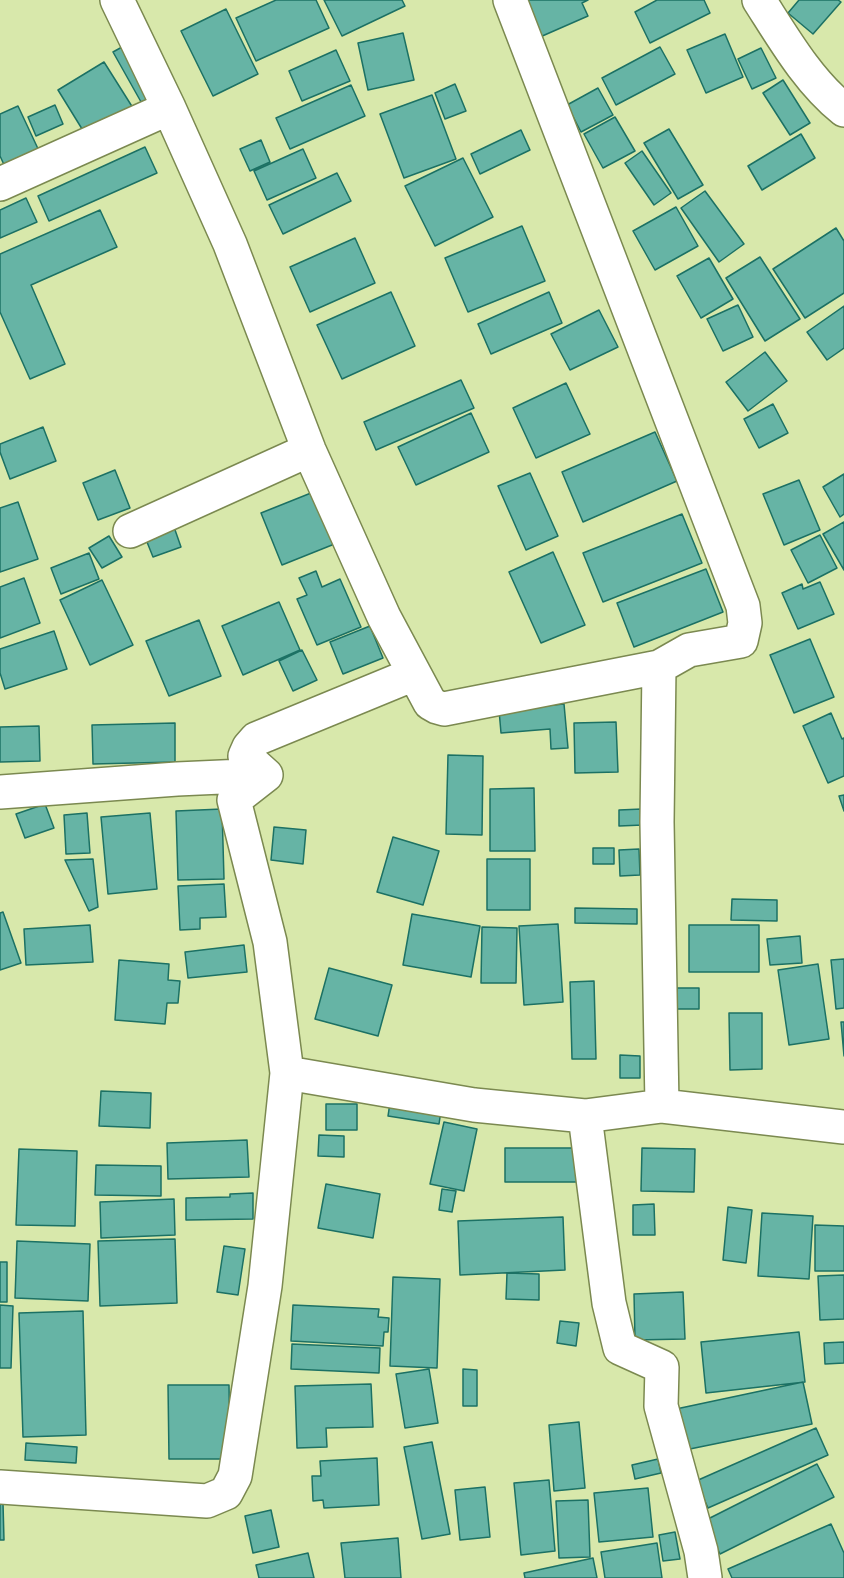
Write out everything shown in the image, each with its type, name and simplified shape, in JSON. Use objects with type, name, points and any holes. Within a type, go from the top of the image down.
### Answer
[{"type":"street","points":[[117,0],[170,108],[231,244],[309,450],[384,617],[430,703],[444,709],[659,667],[689,650],[741,640],[745,623],[743,606],[510,0]]},
{"type":"street","points":[[759,0],[792,52],[832,101],[844,110]]},
{"type":"street","points":[[0,184],[170,108]]},
{"type":"street","points":[[130,531],[309,450]]},
{"type":"street","points":[[659,667],[657,822],[662,1106]]},
{"type":"street","points":[[266,775],[245,756],[256,739],[414,674]]},
{"type":"street","points":[[0,792],[266,775]]},
{"type":"street","points":[[0,1487],[207,1501],[226,1492],[235,1476],[265,1286],[287,1073],[270,942],[234,800],[266,775]]},
{"type":"street","points":[[287,1073],[474,1105],[585,1116],[662,1106],[844,1127]]},
{"type":"street","points":[[585,1116],[609,1303],[620,1348],[662,1367],[661,1406],[701,1551],[705,1578]]},
{"type":"building","points":[[276,0],[316,0],[329,28],[256,61],[236,18]]},
{"type":"building","points":[[324,0],[402,0],[405,6],[342,36]]},
{"type":"building","points":[[524,0],[588,0],[582,3],[588,16],[540,37]]},
{"type":"building","points":[[657,0],[704,0],[710,13],[650,43],[635,12]]},
{"type":"building","points":[[799,0],[838,0],[841,2],[813,34],[788,13]]},
{"type":"building","points":[[226,9],[258,74],[213,96],[181,31]]},
{"type":"building","points":[[403,33],[414,80],[368,90],[358,43]]},
{"type":"building","points":[[725,34],[743,77],[706,93],[687,50]]},
{"type":"building","points":[[131,42],[163,99],[145,109],[113,52]]},
{"type":"building","points":[[660,47],[675,74],[616,105],[602,78]]},
{"type":"building","points":[[761,48],[776,78],[752,89],[738,59]]},
{"type":"building","points":[[336,50],[350,81],[302,101],[289,71]]},
{"type":"building","points":[[104,62],[133,108],[87,137],[58,90]]},
{"type":"building","points":[[783,80],[810,123],[790,135],[763,93]]},
{"type":"building","points":[[455,84],[466,111],[445,119],[435,93]]},
{"type":"building","points":[[351,85],[365,116],[290,149],[276,118]]},
{"type":"building","points":[[598,88],[613,115],[581,132],[567,105]]},
{"type":"building","points":[[432,95],[456,159],[404,178],[380,114]]},
{"type":"building","points":[[55,105],[63,124],[36,136],[28,117]]},
{"type":"building","points":[[18,106],[40,153],[6,169],[0,156],[0,114]]},
{"type":"building","points":[[615,117],[635,151],[603,168],[584,134]]},
{"type":"building","points":[[669,129],[703,185],[678,199],[644,143]]},
{"type":"building","points":[[521,130],[530,150],[480,174],[471,154]]},
{"type":"building","points":[[801,134],[815,158],[762,190],[748,166]]},
{"type":"building","points":[[261,140],[270,162],[250,171],[240,149]]},
{"type":"building","points":[[145,147],[157,173],[49,221],[38,196]]},
{"type":"building","points":[[303,149],[316,178],[267,200],[254,171]]},
{"type":"building","points":[[642,151],[671,193],[654,205],[625,163]]},
{"type":"building","points":[[463,158],[493,217],[435,246],[405,186]]},
{"type":"building","points":[[337,173],[351,201],[283,234],[269,205]]},
{"type":"building","points":[[705,191],[744,244],[719,262],[681,208]]},
{"type":"building","points":[[26,198],[37,222],[0,238],[0,210]]},
{"type":"building","points":[[676,207],[698,246],[655,270],[633,231]]},
{"type":"building","points":[[100,210],[117,247],[31,285],[65,364],[30,379],[0,312],[0,254]]},
{"type":"building","points":[[522,226],[545,281],[468,312],[445,258]]},
{"type":"building","points":[[836,228],[844,241],[844,293],[805,318],[773,269]]},
{"type":"building","points":[[355,238],[375,283],[310,312],[290,267]]},
{"type":"building","points":[[760,257],[800,319],[765,341],[726,278]]},
{"type":"building","points":[[709,258],[733,299],[701,318],[677,276]]},
{"type":"building","points":[[391,292],[415,346],[342,379],[317,325]]},
{"type":"building","points":[[549,292],[562,323],[491,354],[478,324]]},
{"type":"building","points":[[738,305],[753,337],[723,351],[707,319]]},
{"type":"building","points":[[844,306],[844,348],[827,360],[807,332]]},
{"type":"building","points":[[599,310],[618,347],[570,370],[551,334]]},
{"type":"building","points":[[765,352],[787,381],[748,411],[726,382]]},
{"type":"building","points":[[461,380],[474,408],[376,450],[364,422]]},
{"type":"building","points":[[566,383],[590,434],[536,458],[513,408]]},
{"type":"building","points":[[773,404],[788,433],[759,448],[744,419]]},
{"type":"building","points":[[471,413],[489,452],[416,485],[398,447]]},
{"type":"building","points":[[43,427],[56,461],[10,479],[0,452],[0,444]]},
{"type":"building","points":[[655,432],[677,481],[583,522],[562,472]]},
{"type":"building","points":[[115,470],[130,508],[98,520],[83,483]]},
{"type":"building","points":[[530,473],[558,536],[526,550],[498,486]]},
{"type":"building","points":[[844,474],[844,514],[840,517],[823,487]]},
{"type":"building","points":[[799,480],[820,530],[784,545],[763,494]]},
{"type":"building","points":[[321,489],[342,541],[282,565],[261,513]]},
{"type":"building","points":[[18,502],[38,559],[0,572],[0,508]]},
{"type":"building","points":[[682,514],[702,563],[603,602],[583,553]]},
{"type":"building","points":[[844,522],[844,570],[823,534]]},
{"type":"building","points":[[174,527],[181,547],[153,557],[145,537]]},
{"type":"building","points":[[820,535],[837,568],[808,583],[791,550]]},
{"type":"building","points":[[109,536],[122,557],[102,568],[89,548]]},
{"type":"building","points":[[553,552],[585,625],[541,643],[509,572]]},
{"type":"building","points":[[89,553],[99,579],[61,594],[51,568]]},
{"type":"building","points":[[706,569],[723,612],[634,647],[617,603]]},
{"type":"building","points":[[316,571],[322,587],[340,579],[361,627],[317,645],[297,599],[307,595],[299,578]]},
{"type":"building","points":[[24,578],[40,623],[0,638],[0,587]]},
{"type":"building","points":[[102,580],[133,645],[90,665],[60,600]]},
{"type":"building","points":[[820,582],[834,614],[798,629],[782,593],[802,584],[803,589]]},
{"type":"building","points":[[279,602],[300,650],[243,675],[222,626]]},
{"type":"building","points":[[199,620],[221,676],[169,696],[146,641]]},
{"type":"building","points":[[370,626],[383,658],[343,674],[330,642]]},
{"type":"building","points":[[54,631],[67,669],[5,689],[0,673],[0,649]]},
{"type":"building","points":[[810,639],[834,697],[794,713],[770,655]]},
{"type":"building","points":[[302,650],[317,680],[293,691],[279,661]]},
{"type":"building","points":[[564,704],[568,748],[551,749],[550,729],[501,733],[499,710]]},
{"type":"building","points":[[831,713],[842,739],[844,738],[844,776],[828,783],[803,726]]},
{"type":"building","points":[[616,722],[618,772],[575,773],[574,723]]},
{"type":"building","points":[[175,723],[175,762],[93,764],[92,725]]},
{"type":"building","points":[[39,726],[40,761],[0,762],[0,727]]},
{"type":"building","points":[[448,755],[483,756],[482,835],[446,834]]},
{"type":"building","points":[[534,788],[535,851],[490,851],[490,789]]},
{"type":"building","points":[[844,795],[844,811],[839,796]]},
{"type":"building","points":[[45,804],[54,828],[25,838],[16,814]]},
{"type":"building","points":[[222,809],[224,879],[178,880],[176,811]]},
{"type":"building","points":[[642,809],[643,825],[619,826],[619,810]]},
{"type":"building","points":[[87,813],[90,853],[66,854],[64,815]]},
{"type":"building","points":[[150,813],[157,889],[108,894],[101,817]]},
{"type":"building","points":[[274,827],[306,830],[303,864],[271,860]]},
{"type":"building","points":[[393,837],[439,851],[423,905],[377,892]]},
{"type":"building","points":[[593,848],[614,848],[614,864],[593,864]]},
{"type":"building","points":[[639,849],[640,875],[620,876],[619,850]]},
{"type":"building","points":[[93,859],[98,907],[89,911],[65,860]]},
{"type":"building","points":[[487,859],[530,859],[530,910],[487,910]]},
{"type":"building","points":[[224,884],[226,917],[200,918],[200,929],[180,930],[178,886]]},
{"type":"building","points":[[732,899],[777,900],[777,921],[731,920]]},
{"type":"building","points":[[575,908],[637,909],[637,924],[575,923]]},
{"type":"building","points":[[3,912],[21,963],[0,970],[0,913]]},
{"type":"building","points":[[412,914],[480,926],[471,977],[403,965]]},
{"type":"building","points":[[558,924],[563,1002],[524,1005],[519,926]]},
{"type":"building","points":[[90,925],[93,962],[26,965],[24,929]]},
{"type":"building","points":[[689,925],[759,925],[759,972],[689,972]]},
{"type":"building","points":[[482,927],[517,928],[516,983],[481,983]]},
{"type":"building","points":[[800,936],[802,963],[770,965],[767,939]]},
{"type":"building","points":[[244,945],[247,972],[188,978],[185,952]]},
{"type":"building","points":[[844,959],[844,1008],[836,1009],[831,960]]},
{"type":"building","points":[[119,960],[169,964],[168,980],[180,981],[178,1003],[167,1003],[165,1024],[115,1020]]},
{"type":"building","points":[[818,964],[829,1039],[789,1045],[778,970]]},
{"type":"building","points":[[329,968],[392,985],[378,1036],[315,1019]]},
{"type":"building","points":[[594,981],[596,1059],[572,1059],[570,982]]},
{"type":"building","points":[[677,988],[699,988],[699,1009],[677,1009]]},
{"type":"building","points":[[729,1013],[762,1013],[762,1069],[730,1070]]},
{"type":"building","points":[[841,1022],[844,1022],[844,1056]]},
{"type":"building","points":[[620,1055],[640,1056],[640,1078],[620,1078]]},
{"type":"building","points":[[101,1091],[151,1093],[150,1128],[99,1126]]},
{"type":"building","points":[[391,1096],[442,1104],[439,1124],[388,1116]]},
{"type":"building","points":[[326,1104],[357,1104],[357,1130],[326,1130]]},
{"type":"building","points":[[444,1122],[477,1129],[464,1191],[430,1184]]},
{"type":"building","points":[[319,1135],[344,1136],[344,1157],[318,1156]]},
{"type":"building","points":[[247,1140],[249,1177],[168,1179],[167,1143]]},
{"type":"building","points":[[505,1148],[577,1148],[577,1182],[505,1182]]},
{"type":"building","points":[[642,1148],[695,1149],[694,1192],[641,1191]]},
{"type":"building","points":[[19,1149],[77,1151],[75,1226],[16,1225]]},
{"type":"building","points":[[96,1165],[161,1166],[161,1196],[95,1195]]},
{"type":"building","points":[[326,1184],[380,1194],[373,1238],[318,1228]]},
{"type":"building","points":[[442,1189],[456,1191],[452,1212],[439,1210]]},
{"type":"building","points":[[253,1193],[253,1219],[186,1220],[186,1198],[230,1197],[230,1194]]},
{"type":"building","points":[[174,1199],[175,1235],[101,1238],[100,1202]]},
{"type":"building","points":[[654,1204],[655,1235],[633,1235],[633,1205]]},
{"type":"building","points":[[728,1207],[752,1210],[746,1263],[723,1260]]},
{"type":"building","points":[[762,1213],[813,1216],[809,1279],[758,1276]]},
{"type":"building","points":[[563,1217],[565,1270],[460,1275],[458,1221]]},
{"type":"building","points":[[815,1225],[844,1226],[844,1271],[815,1271]]},
{"type":"building","points":[[175,1239],[177,1303],[100,1306],[98,1241]]},
{"type":"building","points":[[17,1241],[90,1244],[88,1301],[15,1298]]},
{"type":"building","points":[[224,1246],[245,1249],[238,1295],[217,1292]]},
{"type":"building","points":[[0,1262],[7,1262],[7,1302],[0,1302]]},
{"type":"building","points":[[507,1273],[539,1274],[539,1300],[506,1299]]},
{"type":"building","points":[[844,1275],[844,1319],[820,1320],[818,1276]]},
{"type":"building","points":[[393,1277],[440,1279],[437,1368],[390,1366]]},
{"type":"building","points":[[683,1292],[685,1339],[635,1340],[634,1294]]},
{"type":"building","points":[[0,1305],[13,1306],[11,1368],[0,1368]]},
{"type":"building","points":[[293,1305],[379,1309],[378,1317],[389,1318],[388,1332],[384,1332],[383,1346],[291,1341]]},
{"type":"building","points":[[83,1311],[86,1435],[23,1437],[19,1313]]},
{"type":"building","points":[[560,1321],[579,1323],[576,1346],[557,1343]]},
{"type":"building","points":[[799,1332],[805,1382],[706,1393],[701,1342]]},
{"type":"building","points":[[844,1342],[844,1363],[825,1364],[824,1343]]},
{"type":"building","points":[[292,1344],[380,1348],[379,1373],[291,1369]]},
{"type":"building","points":[[429,1369],[438,1423],[405,1428],[396,1374]]},
{"type":"building","points":[[463,1369],[477,1370],[477,1406],[463,1406]]},
{"type":"building","points":[[803,1382],[812,1424],[685,1450],[676,1409]]},
{"type":"building","points":[[371,1384],[373,1427],[326,1428],[327,1447],[297,1448],[295,1386]]},
{"type":"building","points":[[168,1385],[229,1385],[230,1459],[169,1459]]},
{"type":"building","points":[[579,1422],[585,1488],[554,1491],[549,1425]]},
{"type":"building","points":[[816,1428],[828,1455],[708,1508],[696,1481]]},
{"type":"building","points":[[432,1442],[450,1534],[422,1539],[404,1447]]},
{"type":"building","points":[[26,1443],[77,1447],[76,1463],[25,1460]]},
{"type":"building","points":[[377,1458],[379,1505],[324,1508],[323,1500],[313,1501],[312,1476],[321,1476],[320,1461]]},
{"type":"building","points":[[658,1459],[661,1473],[635,1479],[632,1465]]},
{"type":"building","points":[[817,1464],[834,1497],[720,1554],[704,1521]]},
{"type":"building","points":[[549,1480],[555,1551],[521,1555],[514,1483]]},
{"type":"building","points":[[485,1487],[490,1537],[460,1540],[455,1490]]},
{"type":"building","points":[[648,1488],[653,1537],[599,1542],[594,1493]]},
{"type":"building","points":[[588,1500],[590,1557],[559,1558],[556,1501]]},
{"type":"building","points":[[0,1503],[3,1503],[4,1540],[0,1540]]},
{"type":"building","points":[[271,1510],[279,1547],[253,1553],[245,1516]]},
{"type":"building","points":[[831,1524],[844,1553],[844,1578],[732,1578],[728,1569]]},
{"type":"building","points":[[675,1532],[680,1559],[663,1561],[659,1535]]},
{"type":"building","points":[[398,1538],[401,1578],[345,1578],[341,1543]]},
{"type":"building","points":[[657,1543],[662,1578],[605,1578],[601,1552]]},
{"type":"building","points":[[308,1553],[314,1578],[259,1578],[256,1565]]},
{"type":"building","points":[[593,1558],[597,1578],[525,1578],[524,1573]]}]
